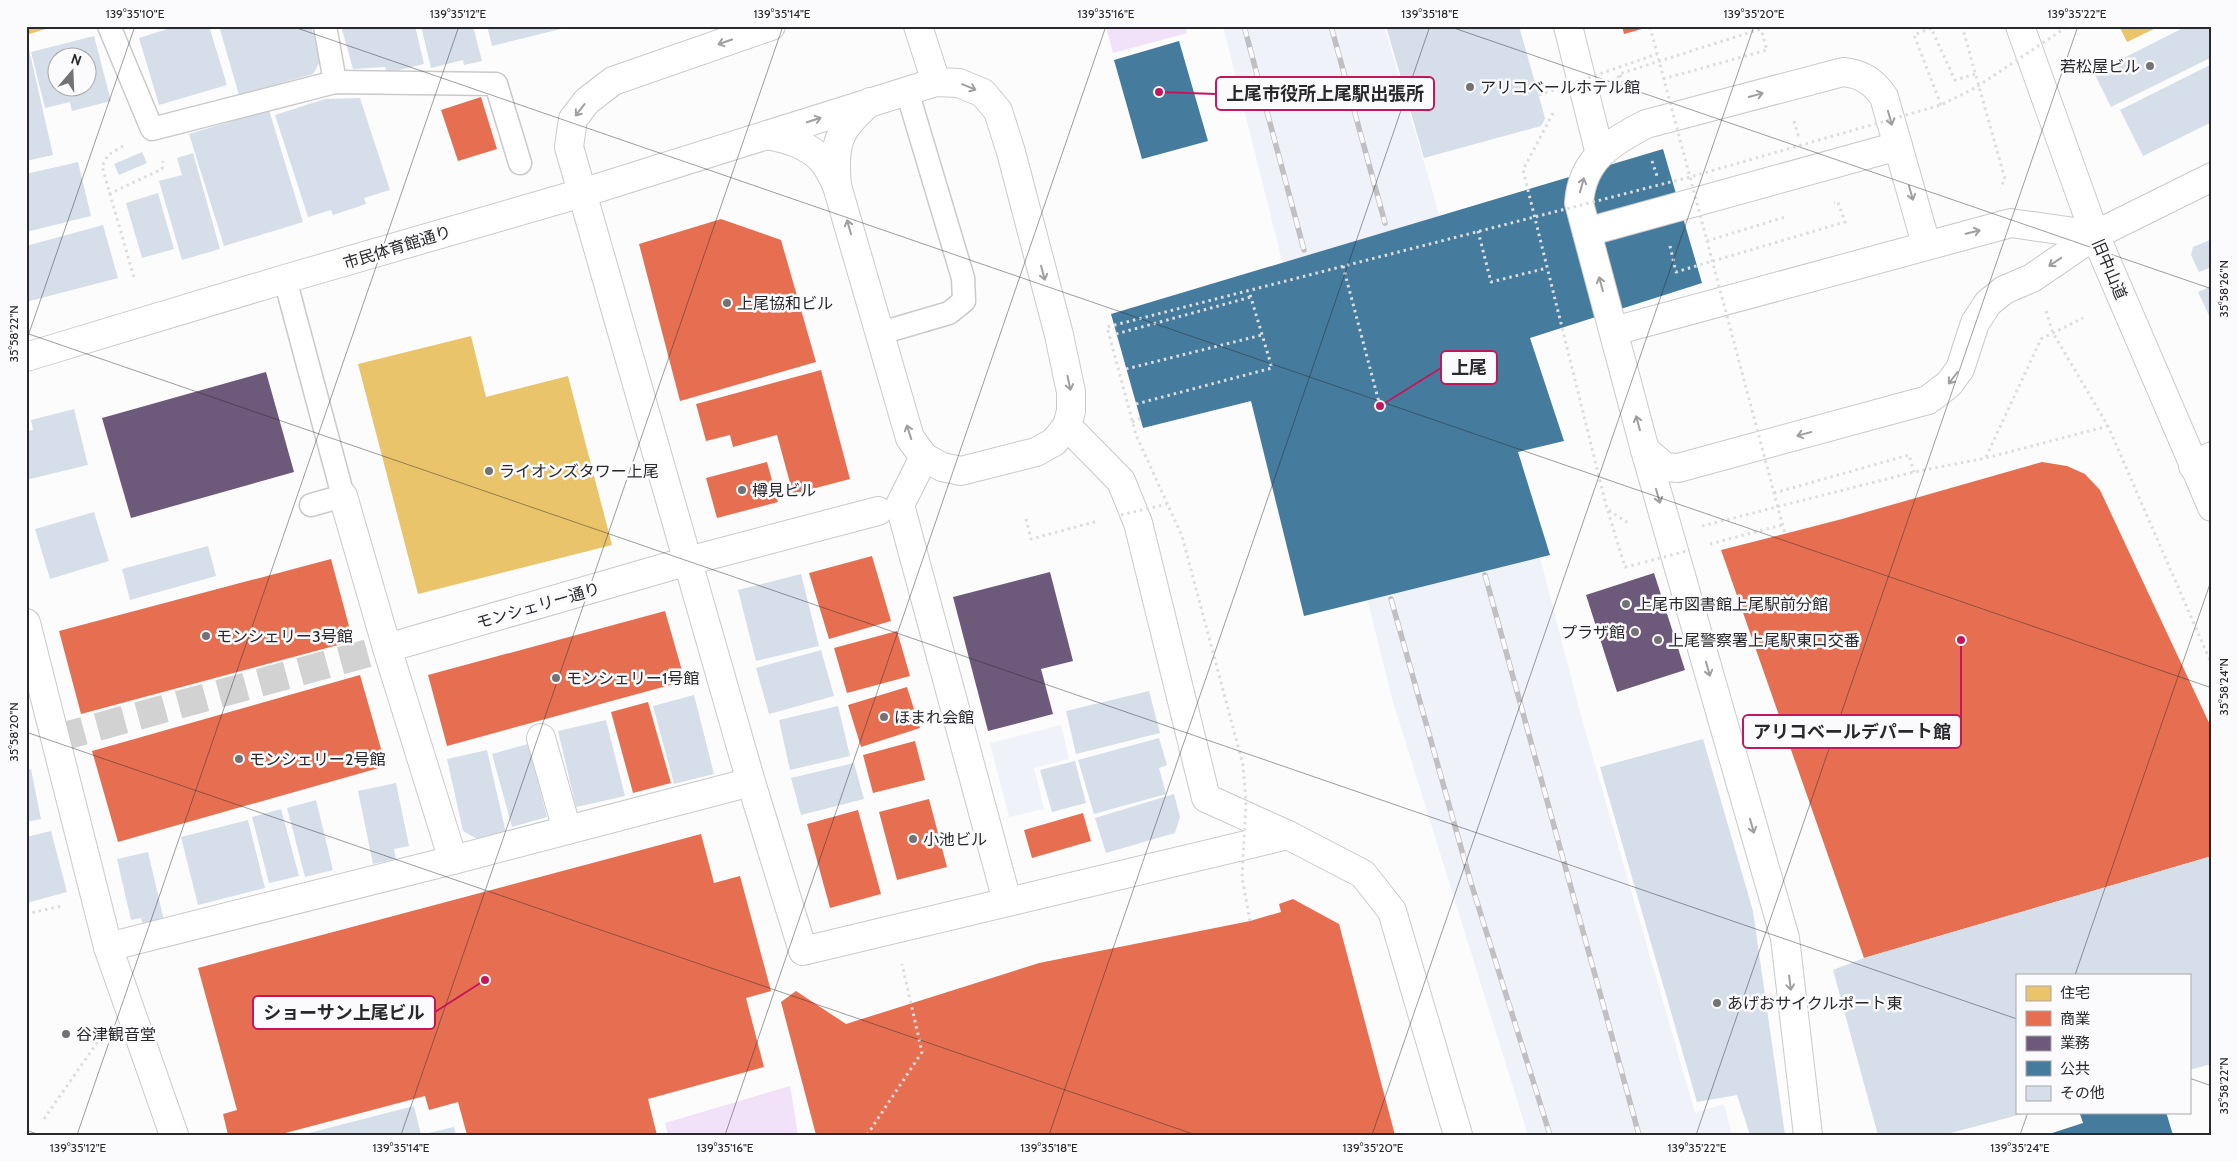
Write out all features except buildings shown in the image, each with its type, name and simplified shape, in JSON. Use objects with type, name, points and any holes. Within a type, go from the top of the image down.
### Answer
[{"type":"street","points":[[771,26],[613,81],[587,100],[573,119],[569,148],[803,952],[1007,901],[1128,875],[1288,835]]},
{"type":"street","points":[[870,102],[850,119],[839,138],[834,160],[837,186],[910,438],[924,457],[942,467],[960,471],[1036,452],[1054,442],[1067,426],[1071,411],[1070,392],[1059,335],[1011,152],[998,111],[983,94],[959,83],[936,82],[918,26]]},
{"type":"street","points":[[1568,26],[1600,154]]},
{"type":"street","name":"旧中山道","points":[[2020,26],[2095,235],[2202,461],[2212,508]]},
{"type":"street","points":[[1808,1135],[1785,938],[1644,450],[1579,203],[1580,184],[1600,154],[1621,137],[1646,124],[1843,72],[1858,73],[1875,84],[1884,97],[1926,244]]},
{"type":"street","name":"市民体育館通り","points":[[26,357],[285,279],[582,193],[936,82]]},
{"type":"street","points":[[767,135],[788,139],[807,148],[824,162],[837,186]]},
{"type":"street","points":[[1587,232],[1898,146]]},
{"type":"street","points":[[1644,450],[1665,467],[1678,468],[1928,400],[1948,384],[1960,369],[1975,323],[1988,303],[2004,290],[2032,278],[2095,235],[2212,178]]},
{"type":"street","points":[[1614,331],[1926,244],[2010,223],[2095,235]]},
{"type":"street","points":[[1067,426],[1121,481],[1138,523],[1206,798],[1288,835],[1363,874],[1392,911],[1458,1135]]},
{"type":"street","points":[[924,457],[900,505],[1007,901]]},
{"type":"street","points":[[343,496],[387,648],[453,860]]},
{"type":"street","name":"モンシェリー通り","points":[[387,648],[688,561],[878,511]]},
{"type":"street","points":[[26,623],[108,947],[174,1135]]},
{"type":"street","points":[[541,738],[568,830]]},
{"type":"street","points":[[108,947],[752,782]]},
{"type":"lane","points":[[109,26],[152,128],[335,82],[496,84],[520,163]]},
{"type":"lane","points":[[325,26],[335,82]]},
{"type":"lane","points":[[881,333],[949,313],[964,301],[963,278],[907,91]]},
{"type":"lane","points":[[285,279],[343,496],[311,504]]},
{"type":"path","points":[[1619,74],[1770,26]]},
{"type":"path","points":[[1962,26],[2005,179],[1996,197]]},
{"type":"path","points":[[1250,921],[1242,877],[1246,802],[1244,765],[1182,536],[1136,435],[1107,327],[1690,177],[1941,105],[1975,88],[2068,26]]},
{"type":"path","points":[[1650,27],[1785,534]]},
{"type":"path","points":[[1941,105],[1914,35],[1931,28],[1956,80],[1975,74]]},
{"type":"path","points":[[1663,79],[1767,50],[1761,29]]},
{"type":"path","points":[[1539,95],[1657,54]]},
{"type":"path","points":[[1615,59],[1619,74],[1630,98]]},
{"type":"path","points":[[1617,80],[1619,74]]},
{"type":"path","points":[[1554,112],[1523,170],[1607,509],[1625,567],[1699,547]]},
{"type":"path","points":[[1789,137],[1798,135],[1791,113]]},
{"type":"path","points":[[109,194],[162,169],[164,151],[152,128],[108,155],[102,166],[109,194],[135,281]]},
{"type":"path","points":[[1685,167],[1694,165]]},
{"type":"path","points":[[1657,176],[1666,173]]},
{"type":"path","points":[[1706,241],[1793,214]]},
{"type":"path","points":[[1478,231],[1491,282],[1548,268]]},
{"type":"path","points":[[1343,266],[1380,406]]},
{"type":"path","points":[[1136,404],[1272,368],[1249,291]]},
{"type":"path","points":[[1116,334],[1251,297]]},
{"type":"path","points":[[2044,307],[2053,333],[2108,426],[2212,665]]},
{"type":"path","points":[[1986,458],[2041,338],[2083,318]]},
{"type":"path","points":[[1126,369],[1262,335]]},
{"type":"path","points":[[1132,422],[1140,419]]},
{"type":"path","points":[[1694,528],[1914,472],[1986,458],[2108,426]]},
{"type":"path","points":[[1774,493],[1909,455],[1914,472]]},
{"type":"path","points":[[1112,518],[1167,504]]},
{"type":"path","points":[[1607,509],[1629,524]]},
{"type":"path","points":[[1026,519],[1031,539],[1103,520]]},
{"type":"path","points":[[1709,545],[1782,525]]},
{"type":"path","points":[[867,1135],[922,1052],[894,930]]},
{"type":"path","points":[[44,1119],[127,1000]]},
{"type":"shaded area","points":[[1106,26],[1185,26],[1187,33],[1113,53]]},
{"type":"shaded area","points":[[1223,26],[1384,26],[1542,565],[1581,716],[1695,1113],[1724,1104],[1732,1135],[1528,1135],[1393,702]]},
{"type":"shaded area","points":[[1061,725],[1069,759],[1034,768],[1044,809],[1009,817],[990,743]]},
{"type":"shaded area","points":[[790,1086],[798,1135],[668,1135],[665,1123]]},
{"type":"tunnel","points":[[57,738],[387,648]]},
{"type":"railway","points":[[1244,26],[1304,250]]},
{"type":"railway","points":[[1331,26],[1385,223]]},
{"type":"railway","points":[[1485,575],[1639,1135]]},
{"type":"railway","points":[[1391,599],[1471,883],[1550,1135]]},
{"type":"place","name":"若松屋ビル","points":[[2150,66]]},
{"type":"place","name":"アリコベールホテル館","points":[[1470,87]]},
{"type":"place","name":"上尾市役所上尾駅出張所","points":[[1159,92]]},
{"type":"place","name":"上尾協和ビル","points":[[727,303]]},
{"type":"place","name":"上尾","points":[[1380,406]]},
{"type":"place","name":"ライオンズタワー上尾","points":[[489,471]]},
{"type":"place","name":"樽見ビル","points":[[742,490]]},
{"type":"place","name":"上尾市図書館上尾駅前分館","points":[[1626,604]]},
{"type":"place","name":"プラザ館","points":[[1635,632]]},
{"type":"place","name":"モンシェリー3号館","points":[[206,636]]},
{"type":"place","name":"上尾警察署上尾駅東口交番","points":[[1658,640]]},
{"type":"place","name":"アリコベールデパート館","points":[[1961,640]]},
{"type":"place","name":"モンシェリー1号館","points":[[556,678]]},
{"type":"place","name":"ほまれ会館","points":[[884,717]]},
{"type":"place","name":"モンシェリー2号館","points":[[239,759]]},
{"type":"place","name":"小池ビル","points":[[913,839]]},
{"type":"place","name":"ショーサン上尾ビル","points":[[485,980]]},
{"type":"place","name":"あげおサイクルポート東","points":[[1717,1003]]},
{"type":"place","name":"谷津観音堂","points":[[66,1034]]}]
